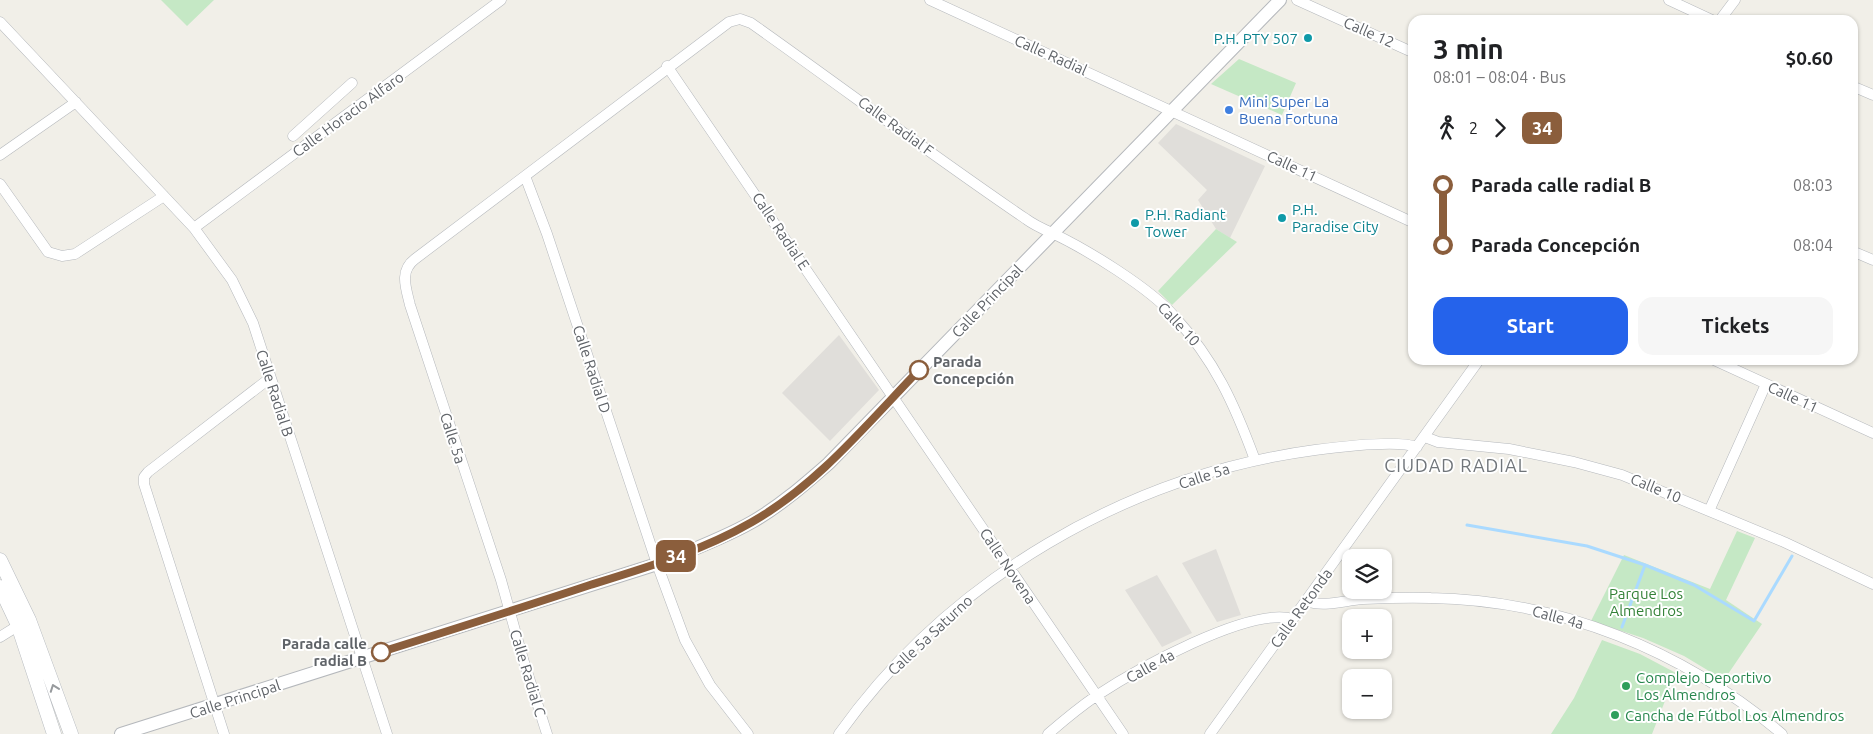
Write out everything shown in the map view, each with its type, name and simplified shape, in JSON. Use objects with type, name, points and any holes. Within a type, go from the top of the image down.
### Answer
[{"type":"main road","points":[[0,560],[23,623],[71,734]]},
{"type":"main road","points":[[0,587],[23,623],[54,734]]},
{"type":"street","name":"Calle Horacio Alfaro","points":[[194,228],[501,0]]},
{"type":"street","name":"Calle Radial","points":[[930,0],[1172,110]]},
{"type":"street","name":"Calle Principal","points":[[121,734],[215,706],[656,564],[723,537],[774,508],[829,463],[1280,0]]},
{"type":"street","name":"Calle 12","points":[[1298,0],[1408,50]]},
{"type":"street","points":[[1669,0],[1701,15]]},
{"type":"street","points":[[1724,15],[1735,0]]},
{"type":"street","name":"Calle Radial F","points":[[667,66],[729,22],[740,19],[751,23],[1026,219],[1052,233]]},
{"type":"street","name":"Calle Radial B","points":[[0,22],[194,228],[232,280],[253,323],[387,734]]},
{"type":"street","points":[[525,176],[667,66]]},
{"type":"street","name":"Calle Radial E","points":[[667,66],[894,396]]},
{"type":"street","points":[[293,136],[352,83]]},
{"type":"street","points":[[1858,89],[1873,95]]},
{"type":"street","points":[[0,155],[76,102]]},
{"type":"street","name":"Calle 11","points":[[1172,110],[1408,220]]},
{"type":"street","points":[[304,127],[314,139]]},
{"type":"street","name":"Calle 5a","points":[[509,611],[502,580],[410,305],[404,274],[410,263],[525,176]]},
{"type":"street","name":"Calle Radial D","points":[[525,176],[547,234],[656,564],[693,656],[710,684],[748,734]]},
{"type":"street","points":[[0,184],[48,252],[62,256],[76,254],[164,196]]},
{"type":"street","name":"Calle 10","points":[[1052,233],[1127,278],[1173,314],[1199,345],[1225,385],[1255,460]]},
{"type":"street","points":[[1858,254],[1873,260]]},
{"type":"street","name":"Calle Retonda","points":[[1210,734],[1475,365]]},
{"type":"street","name":"Calle 11","points":[[1725,365],[1873,433]]},
{"type":"street","points":[[224,734],[157,528],[144,484],[144,477],[270,378]]},
{"type":"street","points":[[1709,510],[1766,384]]},
{"type":"street","name":"Calle Novena","points":[[894,396],[1008,567],[1123,734]]},
{"type":"street","name":"Calle 10","points":[[1425,437],[1438,442],[1509,449],[1574,462],[1622,475],[1709,510],[1873,584]]},
{"type":"street","name":"Calle 5a","points":[[1008,567],[1112,510],[1194,478],[1255,460],[1330,448],[1404,445],[1417,447]]},
{"type":"street","name":"Calle 5a Saturno","points":[[839,734],[900,659],[956,608],[1008,567]]},
{"type":"street","name":"Calle 4a","points":[[1306,601],[1318,604],[1363,599],[1466,598],[1490,601],[1559,617],[1610,632],[1672,660],[1709,680],[1782,734]]},
{"type":"street","name":"Calle Radial C","points":[[509,611],[547,734]]},
{"type":"street","name":"Calle 4a","points":[[1048,734],[1096,696],[1167,655],[1222,631],[1280,616],[1293,619]]},
{"type":"street","points":[[0,637],[23,623]]},
{"type":"shaded area","points":[[1176,124],[1265,166],[1230,238],[1216,229],[1198,200],[1207,190],[1158,143]]},
{"type":"shaded area","points":[[839,335],[879,390],[830,441],[782,393]]},
{"type":"shaded area","points":[[1216,549],[1241,615],[1217,622],[1182,563]]},
{"type":"shaded area","points":[[1157,575],[1192,633],[1162,647],[1125,590]]},
{"type":"green space","points":[[161,0],[214,0],[187,26]]},
{"type":"green space","points":[[1239,59],[1296,83],[1282,115],[1211,84]]},
{"type":"green space","points":[[1216,229],[1237,242],[1172,305],[1158,291]]},
{"type":"green space","name":"Parque Los Almendros","points":[[1737,531],[1755,538],[1726,600],[1762,624],[1724,680],[1684,656],[1643,638],[1591,621],[1624,555],[1710,589]]},
{"type":"green space","name":"Complejo Deportivo Los Almendros","points":[[1602,640],[1640,654],[1676,673],[1652,734],[1551,734],[1574,698]]},
{"type":"waterway","points":[[1467,525],[1587,546],[1645,565]]},
{"type":"waterway","points":[[1622,627],[1645,565],[1694,585],[1754,621],[1792,556]]},
{"type":"bus line","name":"34","points":[[381,652],[656,564],[723,537],[752,522],[774,508],[829,463],[919,370]]},
{"type":"place","name":"P.H. PTY 507","points":[[1308,38]]},
{"type":"place","name":"Mini Super La Buena Fortuna","points":[[1229,110]]},
{"type":"place","name":"P.H. Paradise City","points":[[1282,218]]},
{"type":"place","name":"P.H. Radiant Tower","points":[[1135,223]]},
{"type":"place","name":"Parada Concepción","points":[[919,370]]},
{"type":"place","name":"Parada calle radial B","points":[[381,652]]},
{"type":"place","name":"Complejo Deportivo Los Almendros","points":[[1626,686]]},
{"type":"place","name":"Cancha de Fútbol Los Almendros","points":[[1615,715]]},
{"type":"district","name":"CIUDAD RADIAL","points":[[1456,465]]}]
